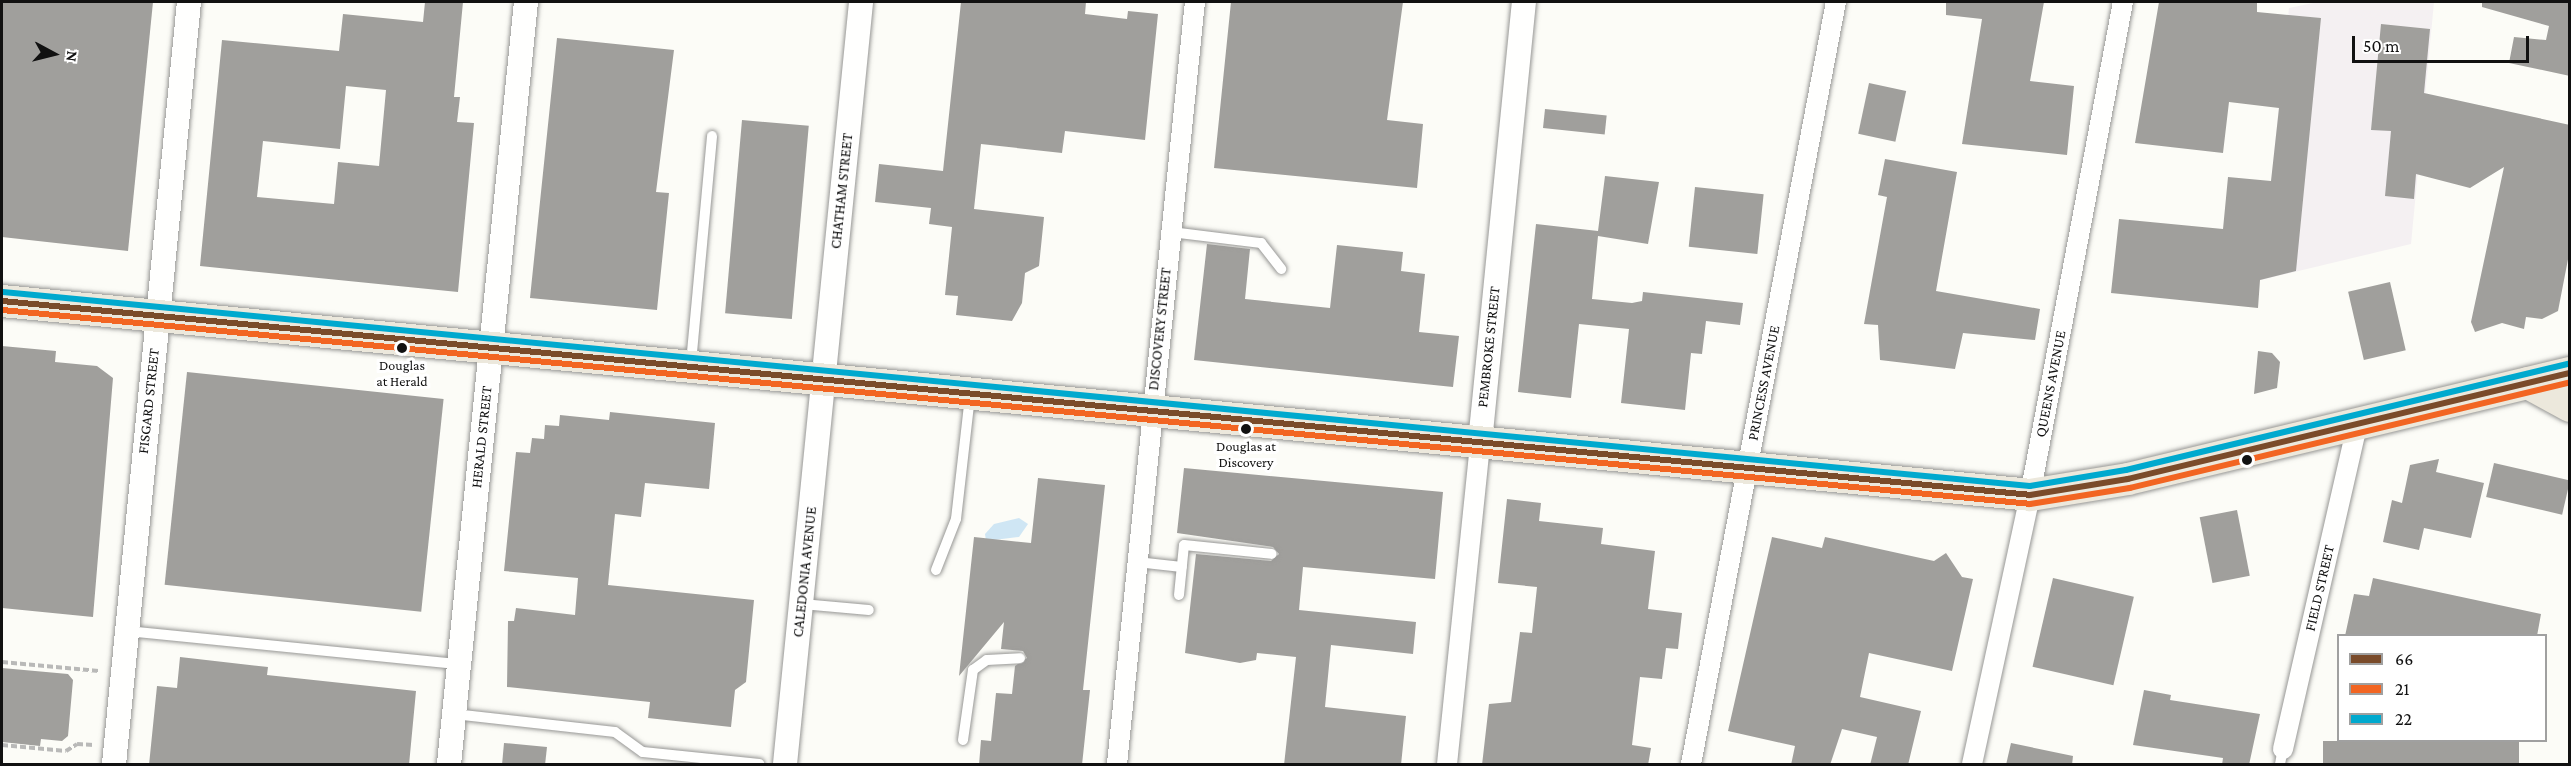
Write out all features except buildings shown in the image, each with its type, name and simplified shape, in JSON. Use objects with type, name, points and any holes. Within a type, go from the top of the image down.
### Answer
[{"type":"main road","points":[[2,301],[824,380],[1151,415],[1480,442],[1748,470],[2030,495],[2084,488],[2357,426],[2570,374]]},
{"type":"main road","points":[[2528,383],[2570,406]]},
{"type":"street","name":"FISGARD STREET","points":[[115,756],[189,2]]},
{"type":"street","name":"HERALD STREET","points":[[449,765],[526,2]]},
{"type":"street","name":"CHATHAM STREET","points":[[824,380],[861,2]]},
{"type":"street","name":"DISCOVERY STREET","points":[[1117,765],[1195,2]]},
{"type":"street","name":"PEMBROKE STREET","points":[[1447,765],[1524,2]]},
{"type":"street","name":"PRINCESS AVENUE","points":[[1691,765],[1836,2]]},
{"type":"street","name":"QUEENS AVENUE","points":[[1972,765],[2030,495],[2123,2]]},
{"type":"street","name":"CALEDONIA AVENUE","points":[[786,765],[824,380]]},
{"type":"street","name":"FIELD STREET","points":[[2281,757],[2357,426]]},
{"type":"lane","points":[[691,367],[712,136]]},
{"type":"lane","points":[[1171,232],[1260,243],[1281,269]]},
{"type":"lane","points":[[936,570],[957,519],[970,395]]},
{"type":"lane","points":[[1179,595],[1184,545],[1272,554]]},
{"type":"lane","points":[[1137,562],[1182,567]]},
{"type":"lane","points":[[802,604],[868,610]]},
{"type":"lane","points":[[128,631],[459,664]]},
{"type":"lane","points":[[963,740],[973,670],[987,660],[1020,658]]},
{"type":"lane","points":[[454,714],[615,732],[643,752],[759,765]]},
{"type":"path","points":[[2,662],[123,674]]},
{"type":"path","points":[[2,745],[66,752],[76,744],[115,756]]},
{"type":"shaded area","points":[[2318,2],[2434,2],[2411,244],[2261,280],[2289,8]]},
{"type":"water","points":[[1019,518],[1028,524],[1019,537],[986,541],[985,534],[994,524]]},
{"type":"transit line","name":"22","points":[[3,292],[2030,486],[2126,470],[2568,364]]},
{"type":"transit line","name":"66","points":[[2,301],[2030,495],[2128,479],[2570,373]]},
{"type":"transit line","name":"21","points":[[2,310],[2030,504],[2130,488],[2570,382]]},
{"type":"place","name":"Douglas at Herald","points":[[402,348]]},
{"type":"place","name":"Douglas at Discovery","points":[[1246,429]]}]
